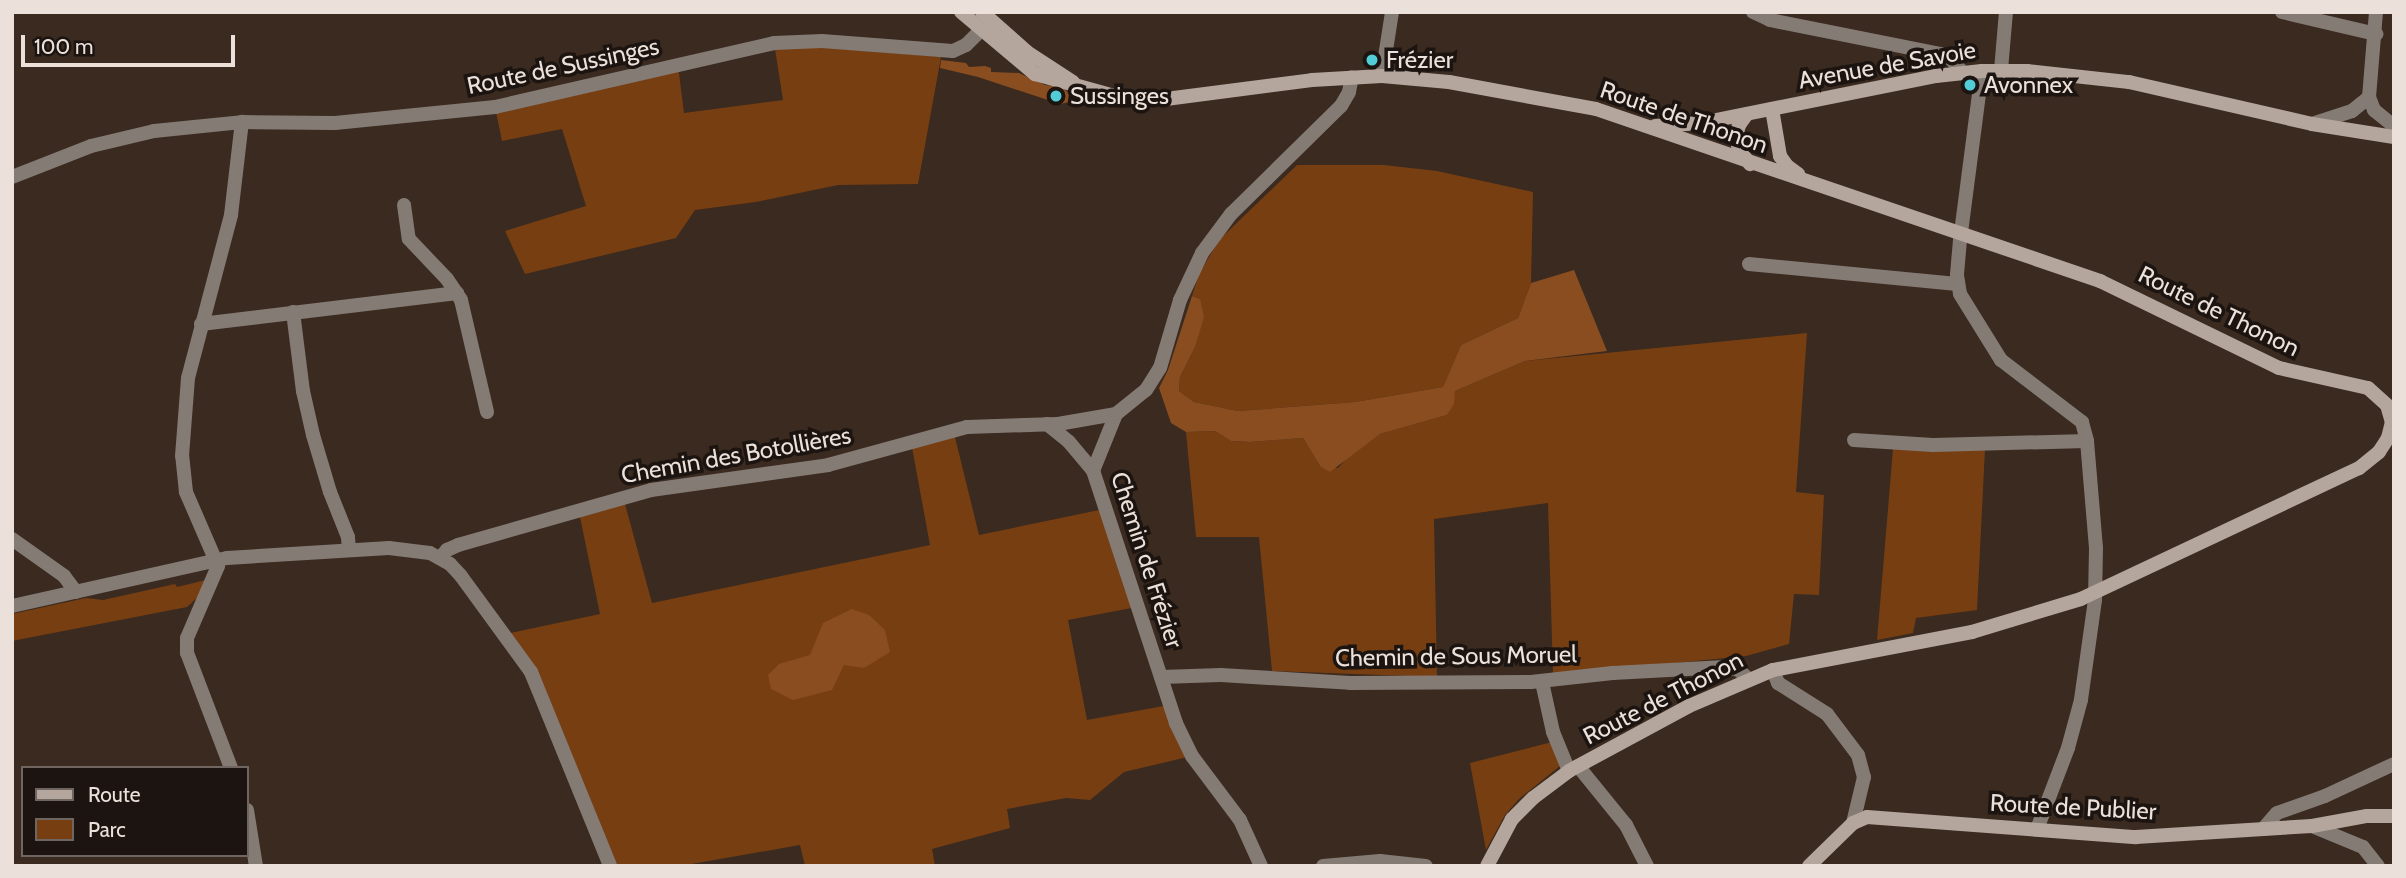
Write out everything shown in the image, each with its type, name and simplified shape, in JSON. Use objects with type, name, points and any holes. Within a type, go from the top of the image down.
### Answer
[{"type":"street","name":"Route de Thonon","points":[[961,12],[984,21],[1035,75],[1122,98],[1166,99],[1352,77],[1382,76],[1430,79],[1586,107],[1636,122],[1751,164],[1805,179],[2126,291],[2279,368],[2368,388],[2382,398],[2390,413],[2390,430],[2384,446],[2359,468],[2095,592],[1994,627],[1773,670],[1689,706],[1573,769],[1522,808],[1504,832],[1487,866]]},
{"type":"street","points":[[1382,76],[1392,12]]},
{"type":"street","points":[[1753,12],[1770,20],[1940,54],[1951,59],[1963,72]]},
{"type":"street","points":[[2001,70],[2006,12]]},
{"type":"street","points":[[2282,12],[2310,15],[2376,34]]},
{"type":"street","points":[[2376,12],[2369,97],[2374,110],[2394,126]]},
{"type":"street","name":"Route de Sussinges","points":[[12,177],[92,146],[142,133],[242,122],[335,123],[495,107],[786,42],[822,41],[953,51],[966,45],[984,21]]},
{"type":"street","name":"Avenue de Savoie","points":[[1636,122],[1673,127],[1884,85],[1963,72],[2001,70],[2103,78],[2312,124],[2394,137]]},
{"type":"street","points":[[1982,71],[1957,284],[1964,304],[2001,360],[2078,417],[2087,441],[2096,548],[2095,592],[2077,717],[2037,829]]},
{"type":"street","name":"Chemin de Frézier","points":[[1261,866],[1233,809],[1188,748],[1166,697],[1093,471],[1116,414],[1154,379],[1186,284],[1212,238],[1236,209],[1340,106],[1349,92],[1352,77]]},
{"type":"street","points":[[2312,124],[2352,111],[2369,97]]},
{"type":"street","points":[[1772,109],[1780,156],[1787,166],[1805,179]]},
{"type":"street","points":[[1747,114],[1739,125],[1736,137],[1739,150],[1751,164]]},
{"type":"street","points":[[230,766],[187,653],[187,638],[218,572],[218,559],[190,504],[182,469],[186,390],[231,215],[242,122]]},
{"type":"street","points":[[404,205],[409,239],[457,293],[463,307],[487,412]]},
{"type":"street","points":[[1749,264],[1957,284]]},
{"type":"street","points":[[201,324],[457,293]]},
{"type":"street","points":[[293,312],[313,435],[332,500],[348,537],[349,550]]},
{"type":"street","name":"Chemin des Botollières","points":[[440,558],[457,545],[651,489],[828,465],[953,429],[1000,424],[1047,424],[1116,414]]},
{"type":"street","points":[[1047,424],[1069,442],[1093,471]]},
{"type":"street","points":[[1854,440],[1933,445],[2087,441]]},
{"type":"street","points":[[12,539],[64,576],[76,592]]},
{"type":"street","points":[[12,606],[218,559],[349,550],[417,550],[440,558],[471,588],[531,672],[610,866]]},
{"type":"street","name":"Chemin de Sous Moruel","points":[[1161,677],[1222,675],[1350,683],[1542,682],[1613,673],[1725,667],[1739,670],[1748,679]]},
{"type":"street","points":[[1773,670],[1778,683],[1826,714],[1858,755],[1864,777],[1853,822],[1809,866]]},
{"type":"street","points":[[1542,682],[1553,732],[1573,769],[1626,825],[1647,866]]},
{"type":"street","points":[[2263,829],[2277,813],[2325,796],[2394,764]]},
{"type":"street","points":[[248,816],[256,866]]},
{"type":"street","name":"Route de Publier","points":[[1853,822],[1875,816],[2120,837],[2312,826],[2367,816],[2394,816]]},
{"type":"street","points":[[2312,826],[2363,847],[2378,866]]},
{"type":"street","points":[[1323,866],[1380,860],[1426,866]]},
{"type":"green space","points":[[817,47],[941,57],[918,184],[838,185],[756,202],[695,210],[676,238],[525,274],[505,231],[586,206],[562,129],[502,141],[495,107],[678,65],[684,113],[783,100],[775,49]]},
{"type":"green space","points":[[1297,165],[1384,165],[1437,171],[1533,192],[1531,283],[1518,318],[1461,345],[1443,387],[1355,402],[1238,411],[1194,402],[1179,391],[1180,377],[1195,347],[1200,299],[1192,296],[1199,274],[1219,240]]},
{"type":"green space","points":[[1807,333],[1796,492],[1824,495],[1819,595],[1794,594],[1789,644],[1746,656],[1553,675],[1548,503],[1434,519],[1437,677],[1272,671],[1259,537],[1196,537],[1186,432],[1215,431],[1231,441],[1250,442],[1303,438],[1320,466],[1338,468],[1350,455],[1380,434],[1447,415],[1455,391],[1525,361]]},
{"type":"green space","points":[[953,429],[979,535],[1104,509],[1137,607],[1068,620],[1087,720],[1169,705],[1192,756],[1124,772],[1090,800],[1066,798],[1007,809],[1010,828],[932,849],[935,866],[805,866],[800,845],[680,866],[610,866],[506,634],[600,614],[580,517],[625,504],[652,603],[930,545],[911,442]]},
{"type":"green space","points":[[1893,449],[1985,449],[1977,610],[1916,618],[1913,633],[1877,640]]},
{"type":"green space","points":[[206,580],[198,597],[187,607],[12,641],[12,614],[86,598],[103,600]]},
{"type":"green space","points":[[1552,742],[1560,766],[1519,799],[1505,815],[1486,850],[1470,763]]},
{"type":"shaded area","points":[[941,60],[966,63],[969,67],[985,66],[991,68],[991,72],[1019,73],[1045,85],[1062,87],[1072,96],[1070,102],[1060,104],[978,77],[940,68]]},
{"type":"shaded area","points":[[1574,270],[1607,351],[1525,361],[1455,391],[1454,404],[1447,415],[1380,434],[1330,472],[1320,466],[1303,438],[1250,442],[1231,441],[1215,431],[1186,432],[1171,423],[1159,388],[1168,370],[1192,296],[1200,299],[1204,317],[1195,347],[1180,377],[1179,391],[1194,402],[1238,411],[1355,402],[1443,387],[1461,345],[1518,318],[1531,283]]},
{"type":"shaded area","points":[[852,609],[869,615],[885,630],[890,652],[864,668],[844,665],[832,690],[793,700],[771,689],[768,675],[779,664],[810,655],[823,623]]},
{"type":"place","name":"Frézier","points":[[1372,60]]},
{"type":"place","name":"Avonnex","points":[[1970,85]]},
{"type":"place","name":"Sussinges","points":[[1056,96]]}]
